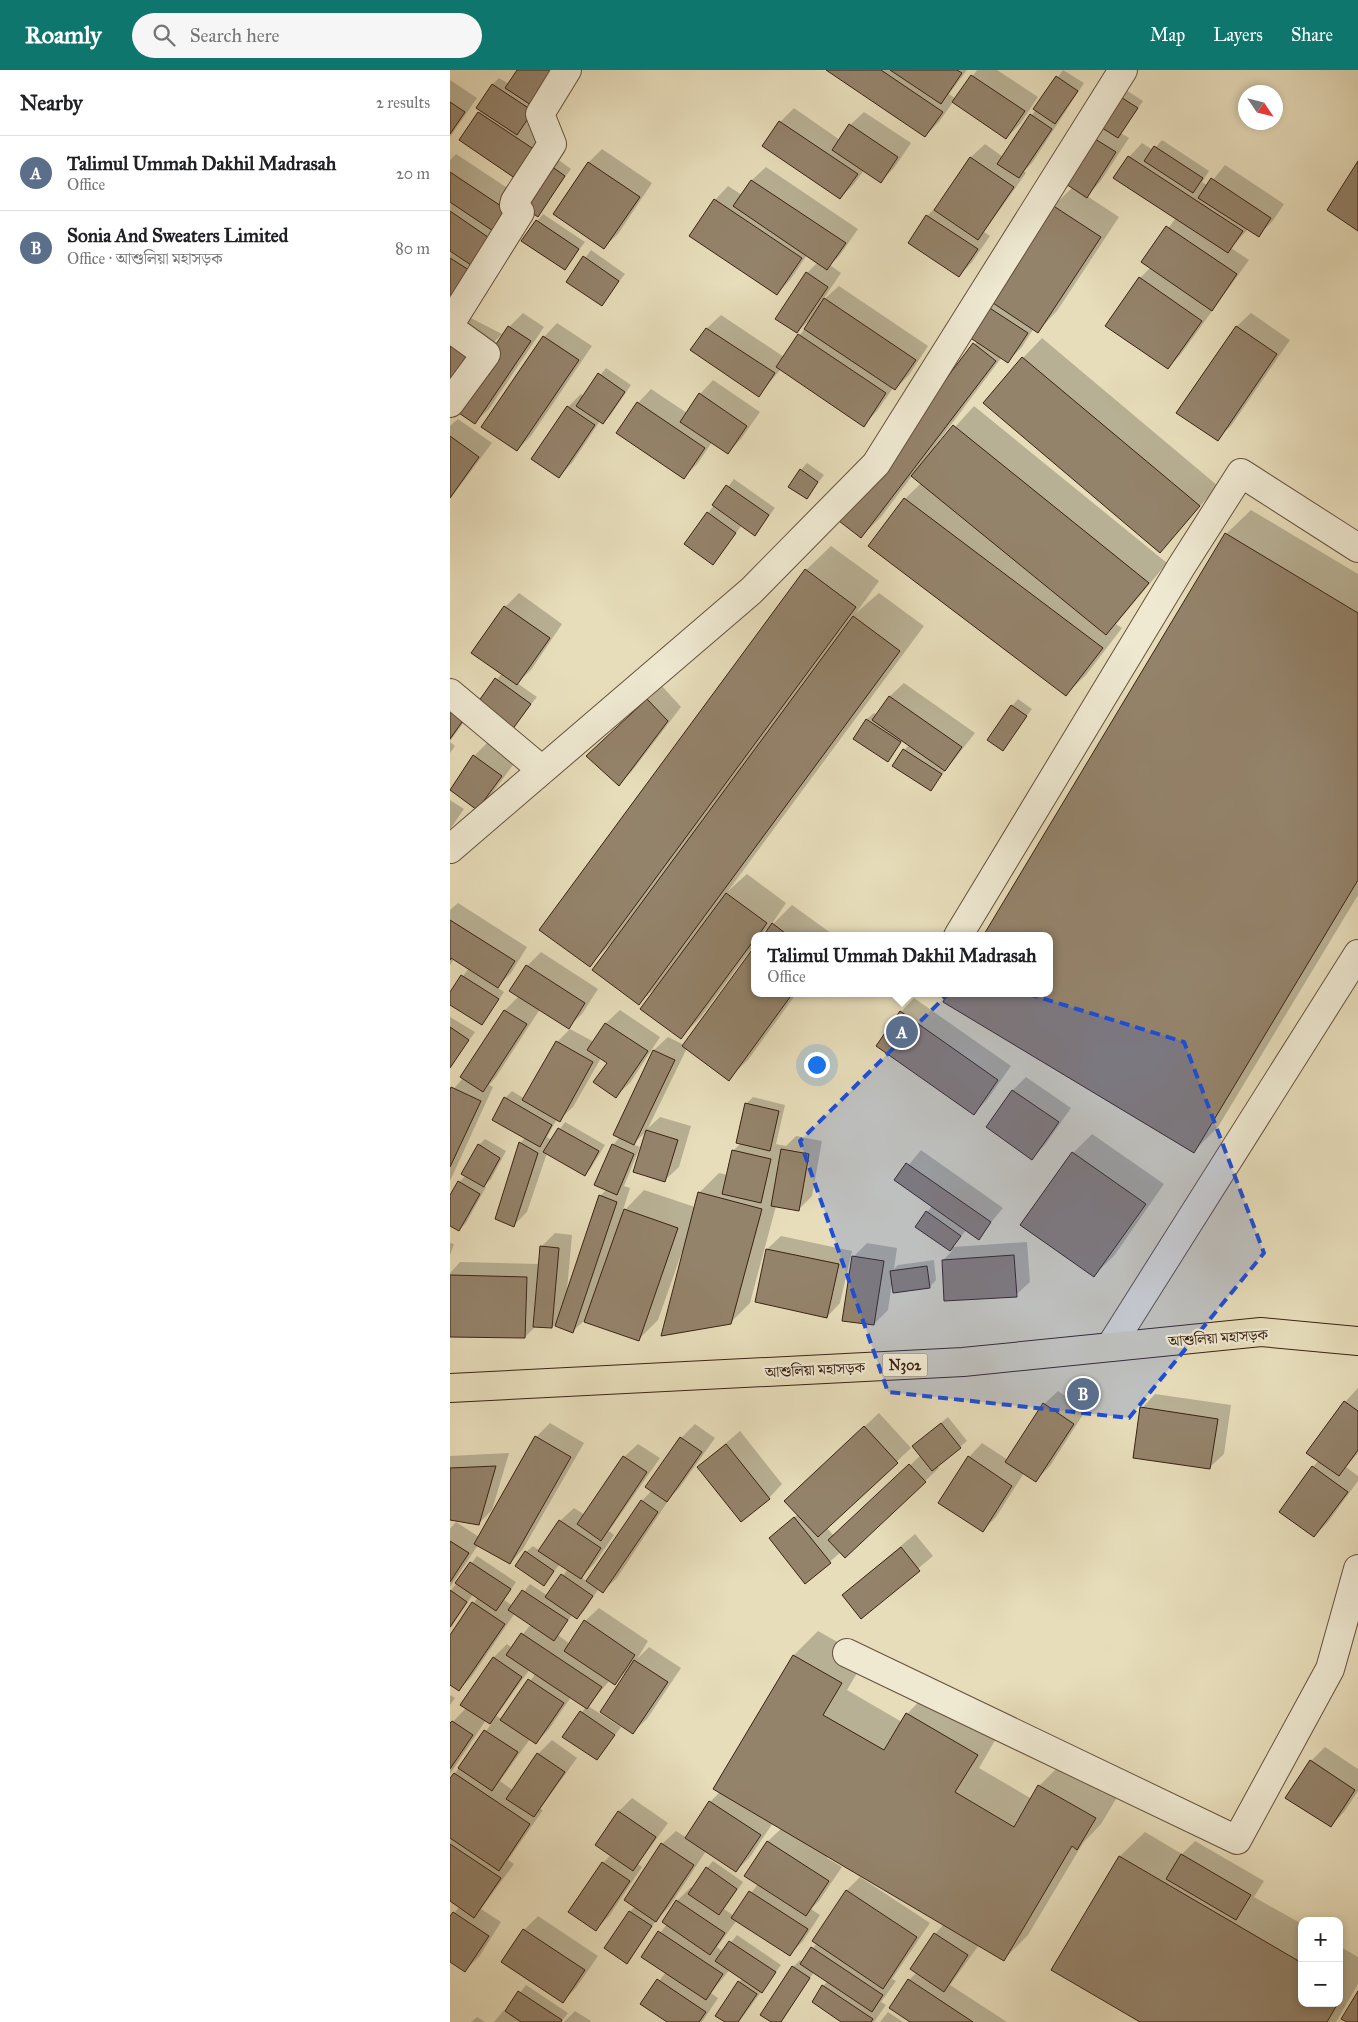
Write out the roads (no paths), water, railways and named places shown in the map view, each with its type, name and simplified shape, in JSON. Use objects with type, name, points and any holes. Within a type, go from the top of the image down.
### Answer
[{"type":"highway","name":"আশুলিয়া মহাসড়ক","points":[[450,1388],[963,1362],[1261,1332],[1358,1341]]},
{"type":"street","points":[[450,324],[520,212],[514,205],[515,201],[552,144],[540,114],[568,70]]},
{"type":"street","points":[[450,849],[751,591],[876,464],[1123,70]]},
{"type":"street","points":[[450,328],[486,354],[450,403]]},
{"type":"street","points":[[960,932],[1181,567],[1241,473],[1358,548]]},
{"type":"street","points":[[450,693],[542,770]]},
{"type":"street","points":[[1110,1347],[1358,954]]},
{"type":"street","points":[[846,1653],[1237,1840],[1330,1669],[1358,1569]]},
{"type":"place","name":"Talimul Ummah Dakhil Madrasah","points":[[902,1032]]},
{"type":"place","name":"Sonia And Sweaters Limited","points":[[1083,1394]]}]
